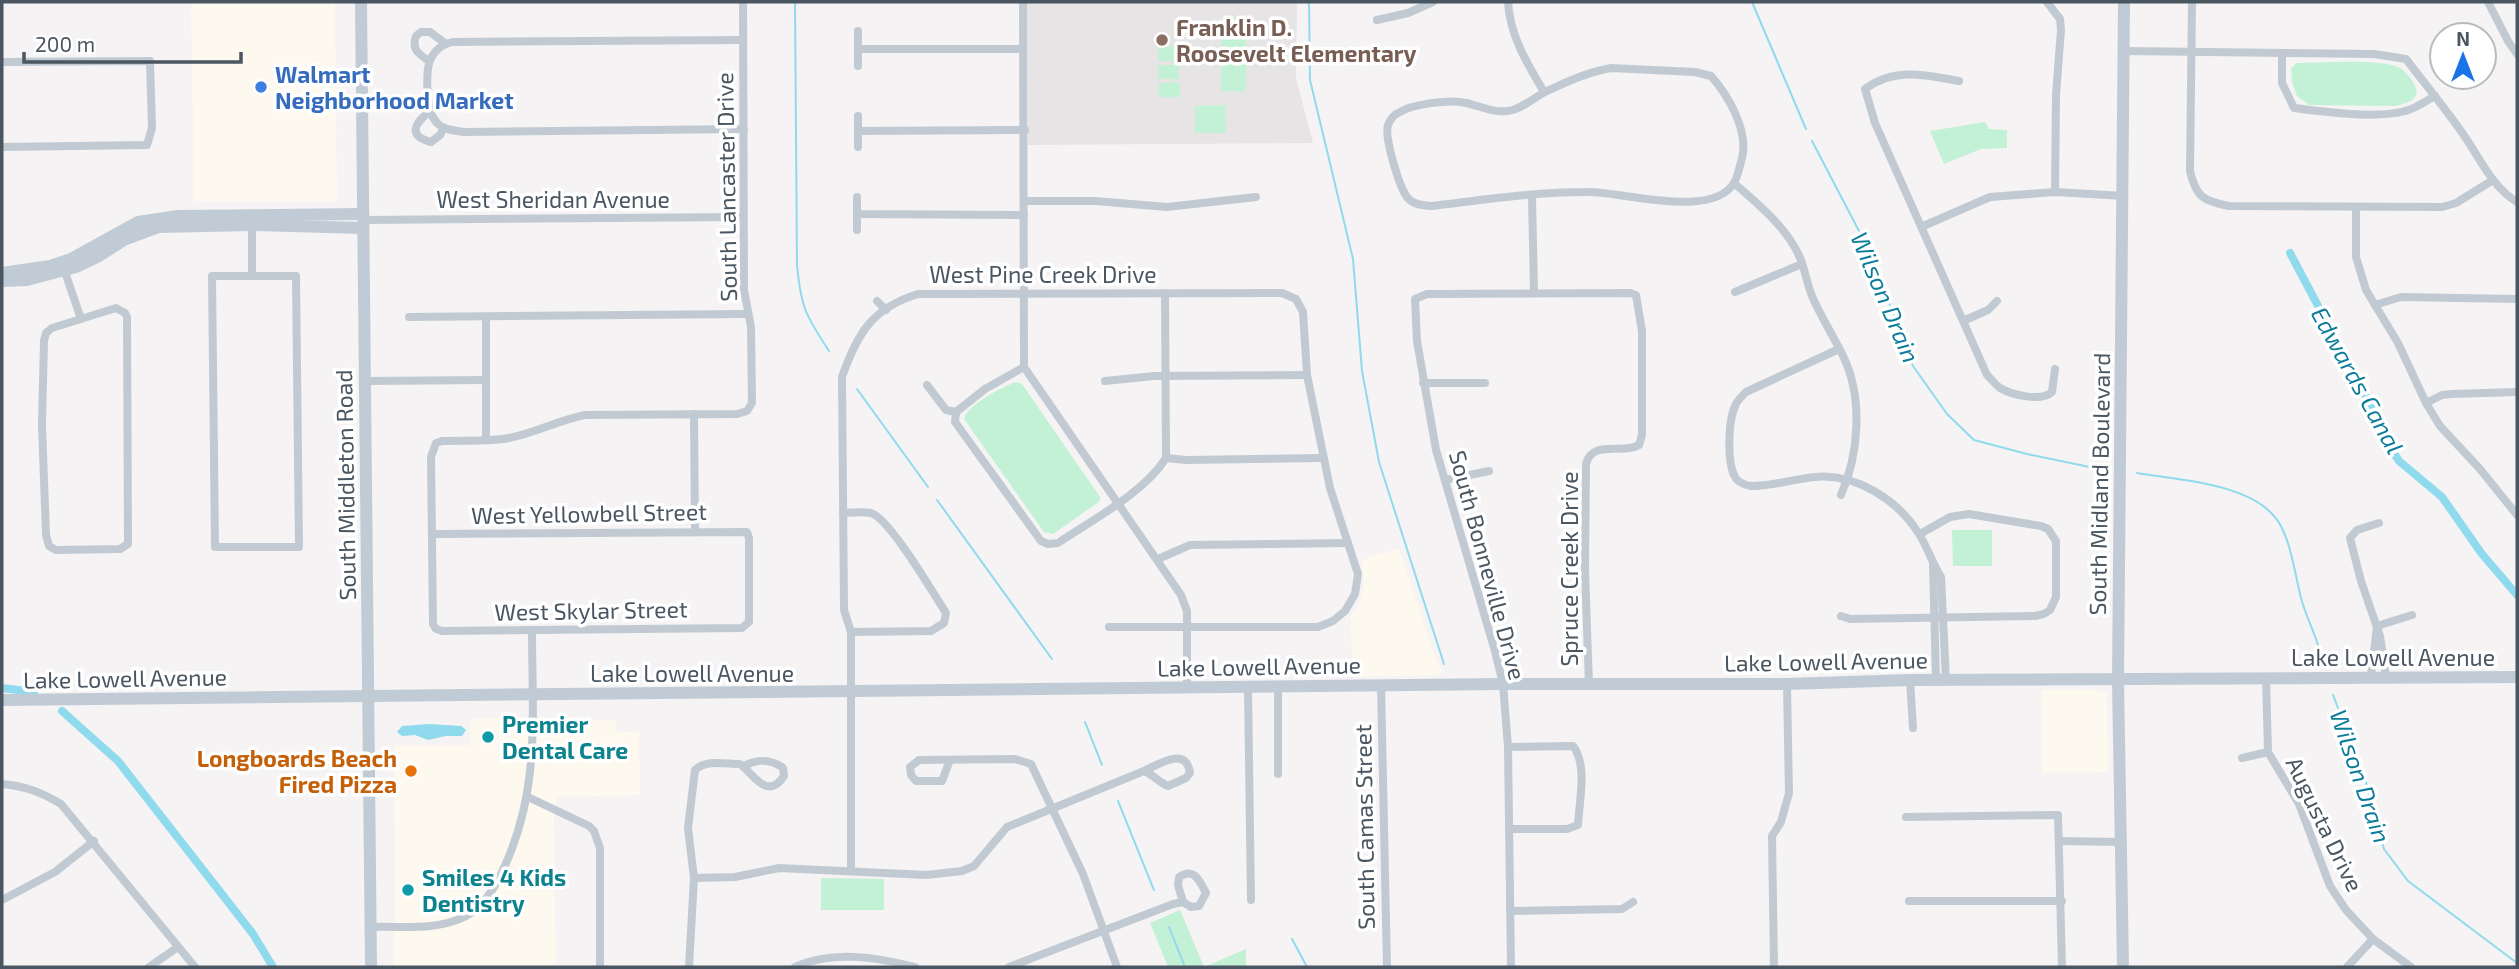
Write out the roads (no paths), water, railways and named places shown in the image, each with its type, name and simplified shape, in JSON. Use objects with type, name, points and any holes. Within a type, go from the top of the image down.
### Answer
[{"type":"main road","name":"South Middleton Road","points":[[361,2],[371,967]]},
{"type":"main road","name":"South Midland Boulevard","points":[[2123,967],[2118,680],[2124,2]]},
{"type":"main road","points":[[2,281],[27,280],[63,267],[138,222],[150,219],[178,216],[252,221],[363,221]]},
{"type":"main road","points":[[2,273],[63,267]]},
{"type":"main road","name":"Lake Lowell Avenue","points":[[2,700],[1503,684],[1787,684],[1910,680],[2517,677]]},
{"type":"street","name":"South Lancaster Drive","points":[[694,414],[737,414],[747,411],[752,404],[751,327],[744,290],[743,2]]},
{"type":"street","points":[[1023,2],[1024,368],[1181,595],[1187,611],[1187,688]]},
{"type":"street","points":[[1377,20],[1408,13],[1433,2]]},
{"type":"street","points":[[1508,2],[1513,31],[1525,60],[1544,92]]},
{"type":"street","points":[[2047,2],[2060,19],[2061,30],[2056,95],[2055,191]]},
{"type":"street","points":[[2192,2],[2190,171],[2200,195],[2211,202],[2229,206],[2442,208],[2456,203],[2493,180]]},
{"type":"street","points":[[2488,2],[2517,54]]},
{"type":"street","points":[[858,31],[858,66]]},
{"type":"street","points":[[429,61],[415,51],[413,46],[416,36],[421,32],[430,32],[446,44]]},
{"type":"street","points":[[743,40],[469,41],[446,44],[436,51],[429,61],[426,80],[429,112],[444,128],[463,132],[744,129]]},
{"type":"street","points":[[858,48],[1023,49]]},
{"type":"street","points":[[2125,51],[2374,54],[2406,59],[2478,155],[2493,180],[2505,195],[2517,202]]},
{"type":"street","points":[[2282,54],[2282,83],[2294,108],[2334,113],[2390,113],[2407,111],[2435,96]]},
{"type":"street","points":[[2,62],[150,61],[152,128],[147,145],[2,147]]},
{"type":"street","points":[[1611,68],[1707,74],[1717,83],[1740,126],[1744,150],[1734,183],[1725,192],[1693,203],[1587,192],[1432,206],[1413,202],[1407,197],[1398,176],[1387,126],[1400,111],[1454,100],[1506,112],[1518,109],[1544,92],[1595,71],[1611,68]]},
{"type":"street","points":[[1959,81],[1911,73],[1896,75],[1866,89],[1875,123],[1987,375],[1999,387],[2013,393],[2047,397],[2054,388],[2056,369]]},
{"type":"street","points":[[429,112],[418,120],[416,126],[416,134],[420,139],[430,142],[440,135],[444,128]]},
{"type":"street","points":[[858,116],[858,147]]},
{"type":"street","points":[[858,131],[1025,130]]},
{"type":"street","points":[[1734,183],[1763,209],[1790,240],[1802,264],[1812,295],[1851,377],[1856,404],[1856,429],[1847,480],[1840,495]]},
{"type":"street","points":[[1921,227],[1990,197],[2055,191],[2124,196]]},
{"type":"street","points":[[1485,383],[1423,383],[1415,299],[1427,294],[1534,293],[1532,196]]},
{"type":"street","points":[[857,197],[857,230]]},
{"type":"street","points":[[1024,201],[1095,201],[1167,207],[1256,197]]},
{"type":"street","points":[[2356,207],[2356,257],[2359,272],[2398,343],[2426,403],[2440,426],[2480,469],[2517,515]]},
{"type":"street","points":[[857,214],[1024,215]]},
{"type":"street","name":"West Sheridan Avenue","points":[[363,221],[743,217]]},
{"type":"street","points":[[252,221],[252,276]]},
{"type":"street","points":[[1735,292],[1802,264]]},
{"type":"street","points":[[63,267],[80,319]]},
{"type":"street","points":[[212,276],[252,276],[296,276],[299,547],[215,547],[212,276]]},
{"type":"street","points":[[956,412],[955,422],[1041,541],[1048,544],[1058,543],[1158,471],[1166,458],[1165,293]]},
{"type":"street","name":"West Pine Creek Drive","points":[[851,870],[850,632],[844,610],[842,377],[854,342],[872,319],[906,298],[918,294],[1282,293],[1296,299],[1303,313],[1307,375]]},
{"type":"street","name":"Spruce Creek Drive","points":[[1534,293],[1636,295],[1642,331],[1642,435],[1639,445],[1633,449],[1595,450],[1588,457],[1586,464],[1585,570],[1589,685]]},
{"type":"street","points":[[2375,305],[2401,297],[2517,299]]},
{"type":"street","points":[[877,300],[886,310]]},
{"type":"street","points":[[1963,321],[1988,310],[1997,302]]},
{"type":"street","points":[[111,309],[121,309],[127,317],[128,544],[120,549],[56,550],[49,546],[46,535],[42,424],[44,341],[46,333],[52,328],[80,319],[111,309]]},
{"type":"street","points":[[409,317],[748,314]]},
{"type":"street","points":[[485,317],[486,440]]},
{"type":"street","points":[[1839,349],[1746,392],[1734,409],[1730,460],[1734,477],[1744,485],[1760,486],[1816,477],[1847,480],[1884,497],[1901,512],[1920,534],[1933,565],[1941,576],[1941,680]]},
{"type":"street","points":[[927,384],[946,411],[956,412],[985,389],[1024,368]]},
{"type":"street","points":[[1105,382],[1166,376],[1307,375],[1330,488],[1358,573],[1355,594],[1345,611],[1333,621],[1318,627],[1109,627]]},
{"type":"street","points":[[365,381],[486,380]]},
{"type":"street","name":"South Bonneville Drive","points":[[1423,383],[1436,450],[1496,651],[1503,684],[1508,747],[1511,967]]},
{"type":"street","points":[[2426,403],[2442,395],[2517,392]]},
{"type":"street","points":[[432,534],[431,457],[436,443],[506,439],[585,415],[694,414],[695,531]]},
{"type":"street","points":[[1166,458],[1323,458]]},
{"type":"street","points":[[1445,480],[1489,471]]},
{"type":"street","points":[[843,513],[870,513],[879,518],[946,612],[944,623],[930,631],[850,632]]},
{"type":"street","points":[[1841,616],[1850,619],[1940,617],[2044,614],[2050,610],[2056,597],[2056,541],[2048,529],[1969,514],[1950,517],[1920,534]]},
{"type":"street","points":[[2379,523],[2357,530],[2350,538],[2361,582],[2380,636],[2386,677]]},
{"type":"street","name":"West Yellowbell Street","points":[[432,534],[747,532],[747,626]]},
{"type":"street","name":"West Skylar Street","points":[[432,534],[433,624],[436,629],[442,631],[747,626]]},
{"type":"street","points":[[1158,559],[1190,545],[1348,543]]},
{"type":"street","points":[[2376,626],[2412,615]]},
{"type":"street","points":[[2371,677],[2376,626]]},
{"type":"street","points":[[371,927],[447,923],[467,916],[484,902],[492,890],[522,824],[528,797],[532,763],[532,630]]},
{"type":"street","name":"Augusta Drive","points":[[2266,678],[2268,752],[2299,804],[2330,886],[2346,910],[2373,939],[2411,967]]},
{"type":"street","points":[[1910,680],[1913,728]]},
{"type":"street","points":[[1774,967],[1772,836],[1781,822],[1789,793],[1787,684]]},
{"type":"street","name":"South Camas Street","points":[[1381,686],[1387,967]]},
{"type":"street","points":[[1248,687],[1251,900]]},
{"type":"street","points":[[1278,687],[1278,774]]},
{"type":"street","points":[[1508,747],[1573,746],[1578,752],[1581,765],[1578,825],[1567,829],[1509,829]]},
{"type":"street","name":"Augusta Drive","points":[[2242,758],[2268,752]]},
{"type":"street","points":[[694,878],[735,877],[779,868],[817,872],[851,870],[926,875],[962,871],[974,866],[1007,827],[1175,757],[1182,758],[1189,764],[1190,773],[1186,778],[1168,786],[1144,771]]},
{"type":"street","points":[[950,760],[942,781],[916,782],[911,775],[911,767],[919,760],[1016,759],[1031,764],[1083,874],[1117,967]]},
{"type":"street","points":[[689,967],[694,878],[688,828],[695,770],[708,763],[744,766],[750,762],[769,761],[783,768],[784,776],[778,783],[759,784],[744,766]]},
{"type":"street","points":[[2,784],[21,786],[43,793],[61,804],[195,967]]},
{"type":"street","points":[[528,797],[589,826],[594,831],[600,848],[600,967]]},
{"type":"street","points":[[1906,817],[2058,815],[2063,967]]},
{"type":"street","points":[[2,900],[55,872],[94,841]]},
{"type":"street","points":[[2059,841],[2121,842]]},
{"type":"street","points":[[1909,901],[2062,901]]},
{"type":"street","points":[[1009,967],[1183,902]]},
{"type":"street","points":[[1510,911],[1622,909],[1633,902]]},
{"type":"street","points":[[2347,967],[2373,939]]},
{"type":"street","points":[[149,967],[178,947]]},
{"type":"street","points":[[795,967],[823,957],[869,958],[915,967]]},
{"type":"water","points":[[402,726],[461,726],[466,730],[462,736],[428,740],[415,735],[402,736],[397,732]]},
{"type":"waterway","points":[[795,2],[797,265],[800,292],[806,311],[829,351]]},
{"type":"waterway","points":[[1309,2],[1310,80],[1353,259],[1362,371],[1379,462],[1444,664]]},
{"type":"waterway","name":"Wilson Drain","points":[[1752,2],[1806,129]]},
{"type":"waterway","name":"Wilson Drain","points":[[1812,141],[1870,252],[1913,366],[1947,414],[1974,440],[2099,469]]},
{"type":"waterway","name":"Edwards Canal","points":[[2290,253],[2393,452],[2399,461],[2442,497],[2482,554],[2517,595]]},
{"type":"waterway","points":[[857,389],[928,487]]},
{"type":"waterway","name":"Wilson Drain","points":[[2137,473],[2229,490],[2247,496],[2274,516],[2280,523],[2288,543],[2301,598],[2319,648],[2322,665]]},
{"type":"waterway","points":[[937,500],[1052,659]]},
{"type":"waterway","points":[[2,688],[34,692]]},
{"type":"waterway","name":"Wilson Drain","points":[[2333,695],[2364,775],[2384,849],[2408,881],[2517,963]]},
{"type":"waterway","points":[[62,711],[118,761],[253,934],[273,967]]},
{"type":"waterway","points":[[1085,722],[1102,765]]},
{"type":"waterway","points":[[1118,801],[1154,890]]},
{"type":"waterway","points":[[1169,927],[1185,967]]},
{"type":"waterway","points":[[1292,939],[1307,967]]},
{"type":"place","name":"Franklin D. Roosevelt Elementary","points":[[1162,40]]},
{"type":"place","name":"Walmart Neighborhood Market","points":[[261,87]]},
{"type":"place","name":"Premier Dental Care","points":[[488,737]]},
{"type":"place","name":"Longboards Beach Fired Pizza","points":[[411,771]]},
{"type":"place","name":"Smiles 4 Kids Dentistry","points":[[408,890]]}]
